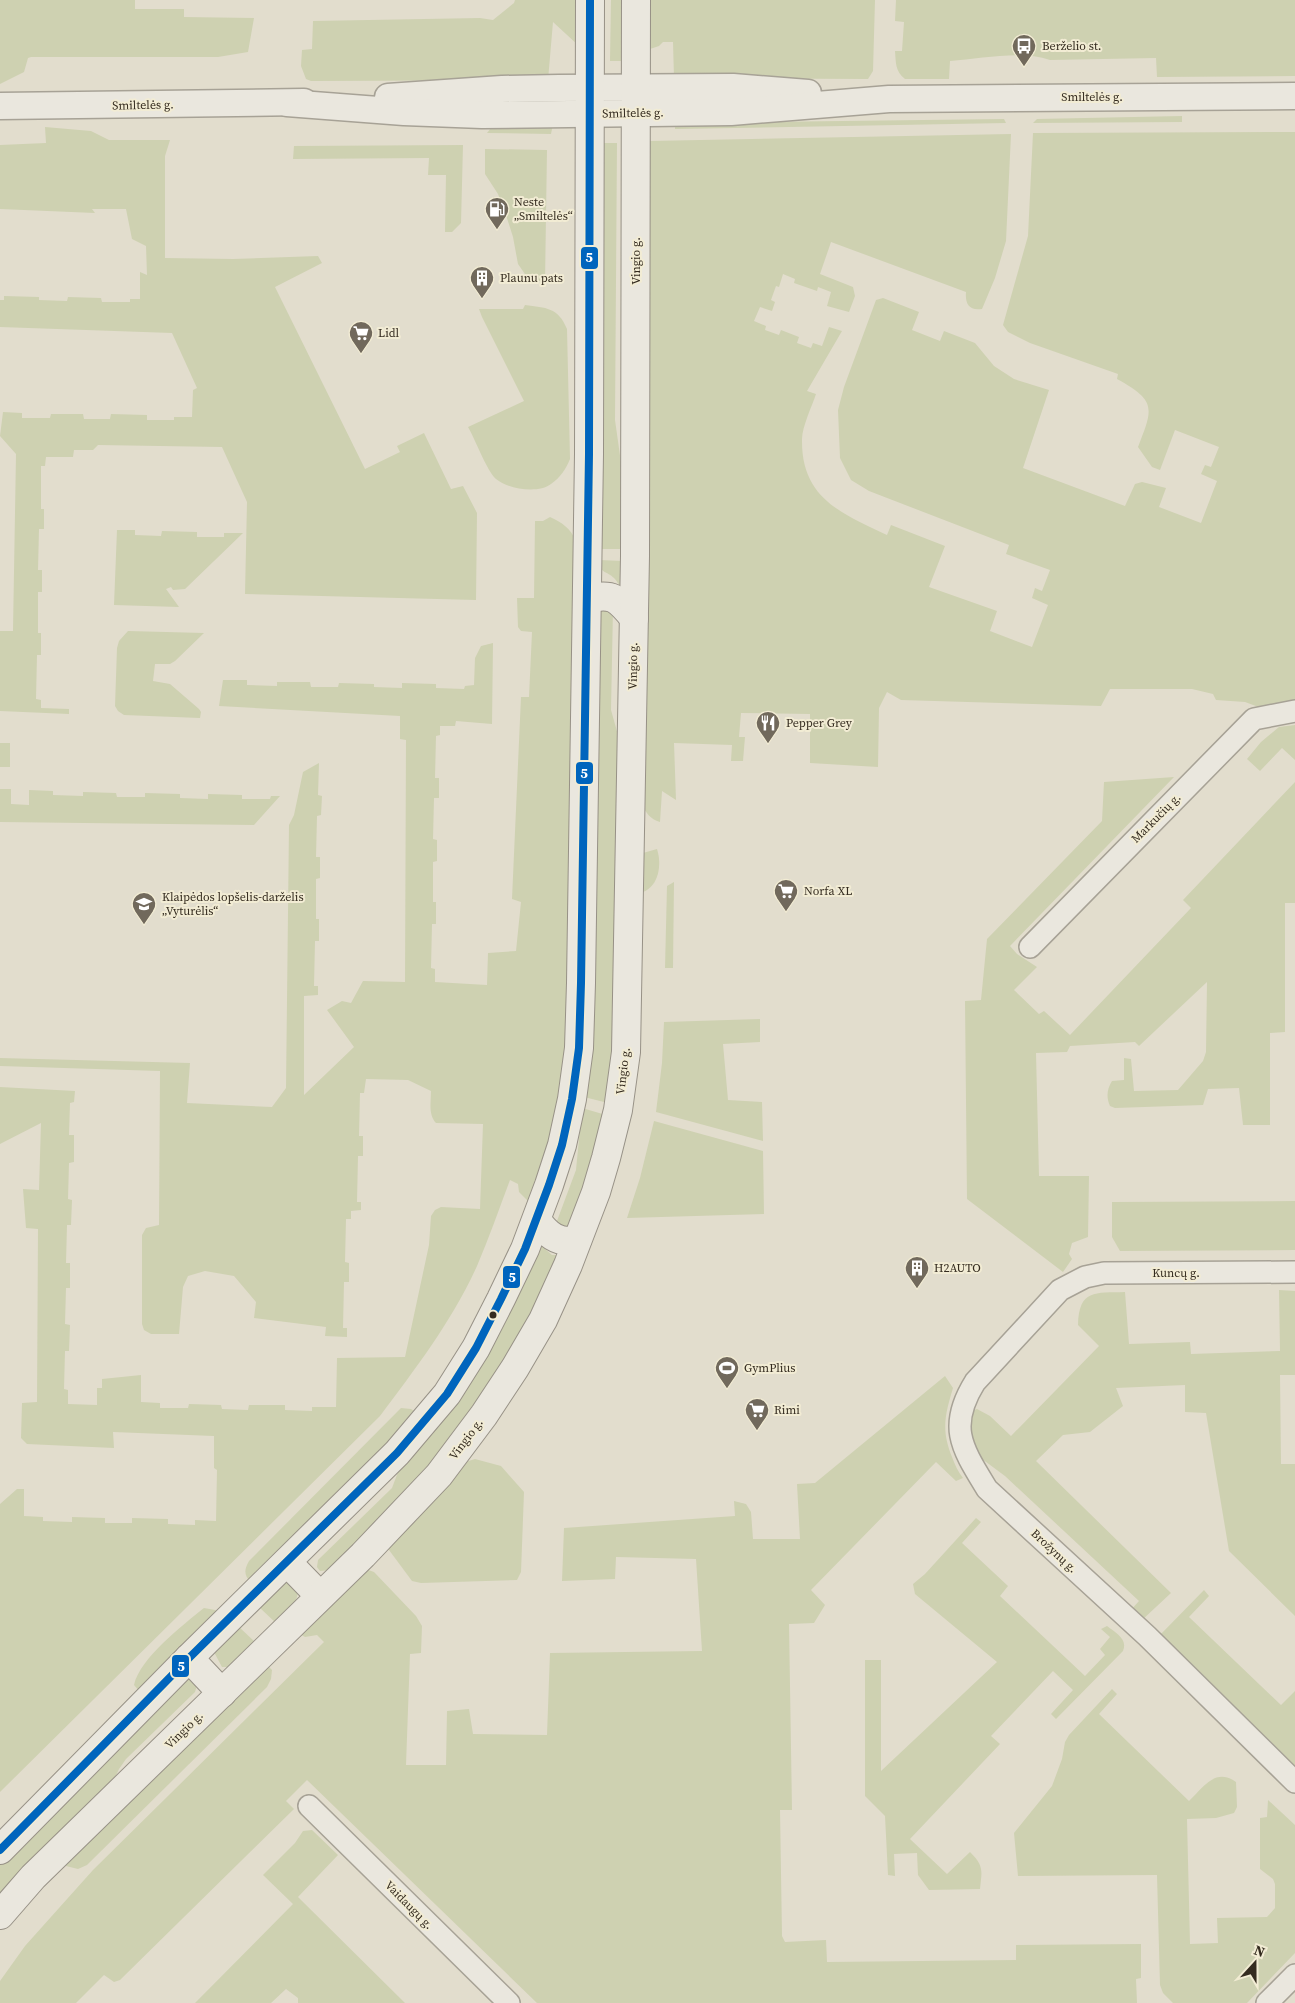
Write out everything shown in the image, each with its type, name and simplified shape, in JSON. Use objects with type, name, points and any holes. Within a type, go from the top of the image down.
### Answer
[{"type":"main road","points":[[0,1850],[188,1658],[397,1453],[446,1394],[476,1348],[501,1299],[537,1220],[562,1145],[572,1099],[578,1048],[584,842],[591,101],[590,0]]},
{"type":"main road","name":"Vingio g.","points":[[0,1915],[33,1877],[320,1596],[439,1475],[484,1415],[515,1368],[543,1320],[568,1265],[596,1192],[618,1110],[626,1052],[634,618],[636,0]]},
{"type":"main road","points":[[587,598],[609,596],[619,600],[634,618]]},
{"type":"main road","points":[[537,1220],[549,1236],[570,1242],[578,1240]]},
{"type":"main road","points":[[287,1562],[320,1596]]},
{"type":"main road","points":[[188,1658],[222,1693]]},
{"type":"street","name":"Smiltelės g.","points":[[0,106],[287,103],[502,89],[591,101],[636,100],[733,87],[889,99],[1295,96]]},
{"type":"street","name":"Markučių g.","points":[[1030,947],[1254,719],[1295,711]]},
{"type":"street","name":"Kuncų g.","points":[[1060,1290],[1085,1277],[1104,1273],[1295,1272]]},
{"type":"street","name":"Brožynų g.","points":[[1060,1290],[975,1382],[966,1396],[959,1419],[960,1438],[970,1461],[987,1489],[1146,1636],[1295,1782]]},
{"type":"street","name":"Vaidaugų g.","points":[[309,1806],[509,2003]]},
{"type":"street","points":[[1267,2003],[1295,1975]]},
{"type":"green space","points":[[0,0],[135,0],[135,9],[184,9],[184,17],[254,18],[248,52],[218,57],[31,57],[28,58],[24,72],[0,84]]},
{"type":"green space","points":[[515,0],[580,0],[579,46],[553,22],[548,80],[311,81],[306,79],[301,66],[302,50],[312,49],[313,21],[480,18],[493,20],[514,3]]},
{"type":"green space","points":[[611,0],[626,0],[625,61],[610,61]]},
{"type":"green space","points":[[647,0],[875,0],[873,71],[868,79],[674,78],[673,42],[663,42],[659,46],[647,50]]},
{"type":"green space","points":[[896,0],[1295,0],[1295,76],[1157,77],[1156,58],[1050,60],[1014,55],[950,61],[949,79],[905,79],[899,73],[896,63],[895,51],[902,51],[904,22],[895,21]]},
{"type":"green space","points":[[1182,116],[1182,122],[1033,123],[1037,119]]},
{"type":"green space","points":[[1004,119],[1006,123],[675,129],[675,123]]},
{"type":"green space","points":[[553,124],[551,134],[487,133],[496,126]]},
{"type":"green space","points":[[45,127],[91,131],[109,140],[170,140],[165,156],[165,258],[233,259],[318,256],[322,263],[275,287],[365,469],[400,452],[397,446],[424,433],[451,489],[463,486],[477,513],[476,600],[245,594],[247,502],[222,447],[98,445],[93,450],[74,450],[73,457],[46,457],[45,466],[41,466],[41,509],[44,509],[44,529],[39,529],[38,570],[42,570],[42,592],[38,592],[38,633],[41,633],[41,655],[37,655],[36,699],[41,700],[41,708],[69,709],[69,714],[0,711],[0,631],[13,631],[16,454],[0,436],[3,412],[22,413],[22,418],[50,418],[51,414],[83,414],[84,419],[110,419],[111,414],[147,415],[147,420],[174,420],[174,417],[192,417],[193,390],[197,388],[172,333],[0,327],[0,300],[4,300],[4,296],[39,297],[39,300],[67,301],[68,297],[101,298],[102,302],[130,302],[130,299],[140,299],[140,272],[147,275],[146,246],[132,239],[126,209],[92,209],[95,213],[0,209],[0,145],[46,143]]},
{"type":"green space","points":[[1295,132],[1295,702],[1282,702],[1264,709],[1245,702],[1216,700],[1213,694],[1192,689],[1110,689],[1101,706],[901,700],[887,692],[879,708],[878,767],[810,763],[810,714],[741,713],[739,737],[745,737],[743,761],[731,761],[732,745],[674,743],[676,800],[662,791],[660,822],[651,817],[641,803],[648,153],[650,141],[1011,134],[1006,241],[995,278],[982,309],[974,309],[969,306],[966,300],[966,292],[831,242],[820,274],[853,287],[855,296],[849,312],[827,306],[831,292],[818,287],[817,291],[794,283],[795,279],[783,274],[779,287],[776,286],[771,300],[775,302],[772,311],[760,307],[754,321],[766,326],[765,330],[779,335],[781,330],[799,337],[797,343],[811,348],[813,343],[822,346],[829,327],[842,331],[807,391],[816,394],[802,434],[803,459],[808,476],[816,490],[840,511],[887,535],[891,525],[945,546],[929,587],[997,611],[990,631],[1032,647],[1048,605],[1032,598],[1035,588],[1042,591],[1050,570],[1006,554],[1009,545],[869,491],[851,480],[840,458],[838,410],[844,387],[876,300],[883,298],[919,312],[912,330],[940,341],[944,331],[975,343],[994,366],[1014,379],[1049,390],[1023,468],[1125,506],[1135,484],[1142,482],[1166,488],[1159,507],[1201,523],[1217,481],[1201,474],[1205,465],[1211,467],[1219,447],[1175,430],[1160,470],[1152,467],[1138,447],[1147,423],[1148,414],[1145,400],[1139,393],[1117,379],[1118,374],[1030,343],[1008,332],[1003,325],[1028,236],[1033,133]]},
{"type":"green space","points":[[602,143],[617,143],[615,420],[624,484],[623,549],[599,549]]},
{"type":"green space","points":[[463,145],[461,223],[452,232],[445,232],[446,175],[428,175],[429,158],[293,159],[294,146]]},
{"type":"green space","points":[[485,149],[547,150],[545,283],[527,277],[518,264],[513,237],[506,215],[498,194],[485,174]]},
{"type":"green space","points":[[525,305],[550,310],[560,316],[567,329],[570,459],[567,466],[554,482],[539,489],[515,488],[496,479],[485,462],[468,427],[524,401],[479,309],[523,309]]},
{"type":"green space","points":[[550,517],[566,526],[576,541],[567,1068],[556,1118],[529,1202],[519,1192],[518,1184],[510,1180],[477,1266],[456,1306],[420,1362],[380,1416],[0,1792],[0,1504],[17,1489],[24,1489],[24,1516],[43,1517],[43,1521],[72,1522],[72,1517],[105,1518],[105,1523],[132,1523],[132,1518],[168,1519],[168,1524],[195,1525],[195,1520],[216,1521],[217,1470],[214,1468],[214,1436],[113,1432],[114,1448],[27,1444],[21,1438],[22,1403],[37,1402],[38,1229],[26,1228],[23,1189],[39,1190],[41,1123],[0,1144],[0,1087],[75,1091],[74,1102],[70,1103],[69,1135],[74,1135],[74,1162],[69,1163],[68,1199],[72,1200],[71,1225],[67,1225],[66,1263],[70,1263],[70,1288],[66,1288],[65,1324],[70,1325],[69,1351],[65,1351],[64,1389],[68,1390],[68,1404],[97,1405],[97,1388],[102,1388],[102,1379],[141,1375],[141,1402],[160,1403],[160,1408],[188,1408],[189,1404],[221,1405],[222,1409],[248,1410],[249,1405],[285,1405],[285,1410],[312,1411],[312,1407],[336,1407],[337,1358],[405,1357],[429,1245],[431,1216],[435,1210],[441,1207],[480,1209],[483,1124],[436,1123],[431,1112],[431,1091],[408,1080],[366,1079],[364,1093],[360,1093],[359,1136],[363,1136],[363,1156],[358,1156],[357,1202],[361,1202],[361,1210],[351,1211],[351,1219],[346,1219],[345,1262],[349,1263],[349,1282],[344,1282],[343,1328],[347,1328],[347,1337],[325,1336],[326,1327],[254,1318],[256,1302],[234,1276],[205,1271],[188,1276],[183,1287],[179,1334],[151,1334],[144,1330],[142,1324],[142,1235],[146,1228],[159,1225],[160,1071],[0,1066],[0,1058],[190,1063],[187,1103],[272,1107],[286,1088],[289,825],[294,815],[303,772],[319,763],[318,795],[322,796],[321,815],[317,816],[316,857],[320,857],[320,878],[316,879],[316,919],[319,919],[319,941],[315,941],[314,986],[318,986],[318,995],[304,996],[304,1095],[354,1047],[327,1010],[342,1001],[351,1003],[363,981],[405,982],[406,740],[400,739],[400,716],[219,706],[223,680],[247,680],[247,685],[277,686],[277,682],[310,682],[311,687],[338,687],[339,683],[374,684],[374,687],[402,688],[402,683],[436,684],[436,688],[464,689],[465,686],[474,685],[475,658],[481,646],[493,643],[492,724],[456,721],[455,726],[440,726],[440,735],[436,736],[435,778],[439,778],[439,798],[434,798],[433,839],[437,840],[437,861],[433,862],[433,902],[436,902],[436,924],[432,924],[431,968],[435,969],[435,982],[487,985],[488,953],[516,951],[521,902],[512,899],[521,697],[529,697],[532,632],[521,631],[518,627],[517,598],[534,598],[535,521],[543,521]]},
{"type":"green space","points":[[117,530],[135,530],[135,535],[161,536],[162,531],[197,532],[197,537],[224,537],[224,533],[243,533],[185,589],[173,590],[171,587],[166,589],[179,607],[114,605]]},
{"type":"green space","points":[[599,560],[623,561],[623,588],[603,570]]},
{"type":"green space","points":[[613,608],[611,710],[618,735],[617,1035],[608,1103],[584,1097],[598,610]]},
{"type":"green space","points":[[128,631],[204,633],[175,661],[170,664],[155,664],[153,681],[170,684],[199,709],[201,712],[200,718],[124,715],[118,711],[115,706],[117,648],[119,641]]},
{"type":"green space","points":[[1295,725],[1295,760],[1282,748],[1260,771],[1247,759],[1261,742],[1279,727]]},
{"type":"green space","points":[[0,743],[10,743],[10,767],[0,767]]},
{"type":"green space","points":[[1174,777],[1010,946],[1017,954],[1037,967],[1014,990],[1039,1014],[1044,1011],[1070,1035],[1191,908],[1183,900],[1295,782],[1295,903],[1285,903],[1285,1032],[1270,1033],[1270,1125],[1243,1125],[1239,1088],[1208,1089],[1203,1105],[1115,1108],[1110,1106],[1108,1090],[1112,1081],[1124,1080],[1124,1058],[1131,1059],[1134,1091],[1178,1090],[1203,1061],[1206,1052],[1207,982],[1139,1046],[1135,1042],[1070,1046],[1067,1052],[1036,1053],[1039,1176],[1089,1176],[1088,1237],[1072,1243],[1069,1254],[1072,1259],[1063,1272],[967,1199],[965,1001],[981,1000],[987,939],[1102,821],[1104,782]]},
{"type":"green space","points":[[0,789],[11,789],[11,804],[29,805],[29,790],[53,791],[53,795],[83,796],[83,792],[116,793],[117,797],[145,797],[145,793],[180,794],[180,798],[208,799],[208,794],[242,795],[242,799],[270,799],[271,796],[280,796],[254,825],[0,822]]},
{"type":"green space","points":[[657,849],[659,861],[658,874],[653,885],[643,892],[643,853]]},
{"type":"green space","points":[[674,882],[673,968],[665,968],[667,886]]},
{"type":"green space","points":[[760,1019],[760,1042],[723,1044],[728,1100],[762,1102],[763,1141],[656,1112],[662,1063],[664,1022]]},
{"type":"green space","points":[[582,1108],[606,1115],[570,1231],[554,1229],[576,1170]]},
{"type":"green space","points":[[654,1121],[763,1151],[764,1214],[627,1218],[640,1178]]},
{"type":"green space","points":[[1295,1201],[1295,1250],[1120,1251],[1112,1237],[1112,1202]]},
{"type":"green space","points":[[538,1243],[552,1255],[563,1255],[525,1336],[452,1444],[331,1570],[320,1571],[317,1567],[318,1560],[392,1488],[401,1464]]},
{"type":"green space","points":[[1279,1290],[1295,1291],[1295,1375],[1280,1375],[1281,1464],[1295,1464],[1295,1616],[1229,1551],[1206,1413],[1185,1412],[1185,1385],[1116,1388],[1123,1406],[1090,1432],[1063,1435],[1036,1461],[1171,1593],[1141,1621],[1130,1611],[1139,1601],[1005,1476],[978,1456],[969,1438],[966,1413],[977,1409],[990,1416],[1011,1436],[1099,1346],[1078,1325],[1082,1305],[1085,1299],[1091,1295],[1125,1292],[1129,1344],[1190,1342],[1191,1354],[1280,1351]]},
{"type":"green space","points":[[945,1376],[953,1388],[945,1422],[946,1439],[954,1463],[963,1478],[956,1481],[936,1462],[811,1590],[825,1605],[814,1623],[789,1624],[792,1810],[780,1810],[782,1936],[785,1942],[826,1940],[827,1962],[1016,1960],[1016,1945],[1141,1944],[1141,1978],[1136,1979],[1137,2003],[537,2003],[307,1780],[286,1801],[294,1809],[120,1980],[114,1982],[104,1975],[76,2003],[0,2003],[0,1981],[25,1946],[93,1870],[324,1642],[317,1635],[305,1637],[298,1633],[363,1568],[374,1572],[416,1616],[422,1626],[421,1653],[410,1654],[406,1765],[446,1765],[447,1711],[469,1709],[473,1734],[547,1735],[550,1653],[702,1651],[696,1559],[616,1557],[615,1579],[562,1581],[564,1528],[735,1516],[734,1501],[746,1504],[751,1512],[753,1539],[800,1539],[797,1484],[815,1483]]},
{"type":"green space","points":[[401,1408],[411,1409],[417,1413],[250,1582],[245,1572],[249,1561]]},
{"type":"green space","points":[[475,1459],[501,1466],[524,1492],[521,1572],[517,1580],[421,1583],[412,1581],[389,1550],[387,1544],[462,1463]]},
{"type":"green space","points":[[976,1518],[981,1522],[962,1543],[1008,1586],[1000,1596],[1085,1676],[1105,1655],[1100,1649],[1110,1637],[1101,1629],[1107,1626],[1114,1631],[1123,1640],[1124,1647],[1123,1651],[1056,1719],[1051,1714],[1073,1690],[1053,1671],[991,1736],[1000,1744],[910,1839],[947,1874],[970,1852],[980,1865],[980,1889],[929,1890],[918,1875],[917,1853],[894,1854],[895,1876],[888,1875],[885,1816],[865,1796],[865,1660],[881,1660],[881,1771],[997,1662],[915,1594],[913,1584],[925,1574]]},
{"type":"green space","points":[[289,1582],[298,1592],[297,1598],[291,1610],[277,1624],[259,1607],[279,1583]]},
{"type":"green space","points":[[1204,1590],[1209,1596],[1189,1617],[1281,1705],[1295,1691],[1295,1766],[1161,1634]]},
{"type":"green space","points":[[204,1608],[215,1610],[219,1613],[140,1692],[134,1685],[138,1675],[153,1653]]},
{"type":"green space","points":[[238,1626],[256,1643],[230,1667],[222,1667],[214,1652]]},
{"type":"green space","points":[[267,1665],[272,1670],[271,1679],[267,1687],[87,1865],[78,1869],[62,1865]]},
{"type":"green space","points":[[189,1677],[197,1685],[195,1692],[126,1759],[112,1784],[0,1899],[0,1861]]},
{"type":"green space","points":[[1112,1689],[1117,1694],[1099,1714],[1189,1801],[1204,1785],[1216,1778],[1229,1778],[1236,1782],[1237,1807],[1234,1813],[1216,1818],[1187,1819],[1190,1944],[1218,1943],[1217,1918],[1267,1917],[1275,1908],[1275,1884],[1273,1879],[1260,1869],[1260,1818],[1267,1817],[1268,1800],[1295,1825],[1295,1953],[1247,2003],[1173,2003],[1163,1993],[1160,1985],[1157,1875],[1018,1876],[1014,1833],[1052,1786],[1062,1759],[1065,1742],[1069,1735]]},
{"type":"green space","points":[[312,1830],[338,1855],[298,1897],[405,2003],[298,2003],[298,1998],[286,1989],[271,2003],[195,2003],[293,1904],[263,1875],[295,1843],[303,1831]]},
{"type":"transit line","name":"5","points":[[0,1850],[189,1658],[397,1453],[447,1394],[476,1348],[525,1249],[562,1145],[572,1099],[579,1048],[581,983],[589,454],[590,0]]},
{"type":"place","name":"Berželio st.","points":[[1024,67]]},
{"type":"place","name":"Neste „Smiltelės“","points":[[497,230]]},
{"type":"place","name":"Plaunu pats","points":[[482,299]]},
{"type":"place","name":"Lidl","points":[[361,354]]},
{"type":"place","name":"Pepper Grey","points":[[768,744]]},
{"type":"place","name":"Norfa XL","points":[[786,912]]},
{"type":"place","name":"Klaipėdos lopšelis-darželis „Vyturėlis“","points":[[144,925]]},
{"type":"place","name":"H2AUTO","points":[[917,1289]]},
{"type":"place","name":"GymPlius","points":[[727,1389]]},
{"type":"place","name":"Rimi","points":[[757,1431]]}]
